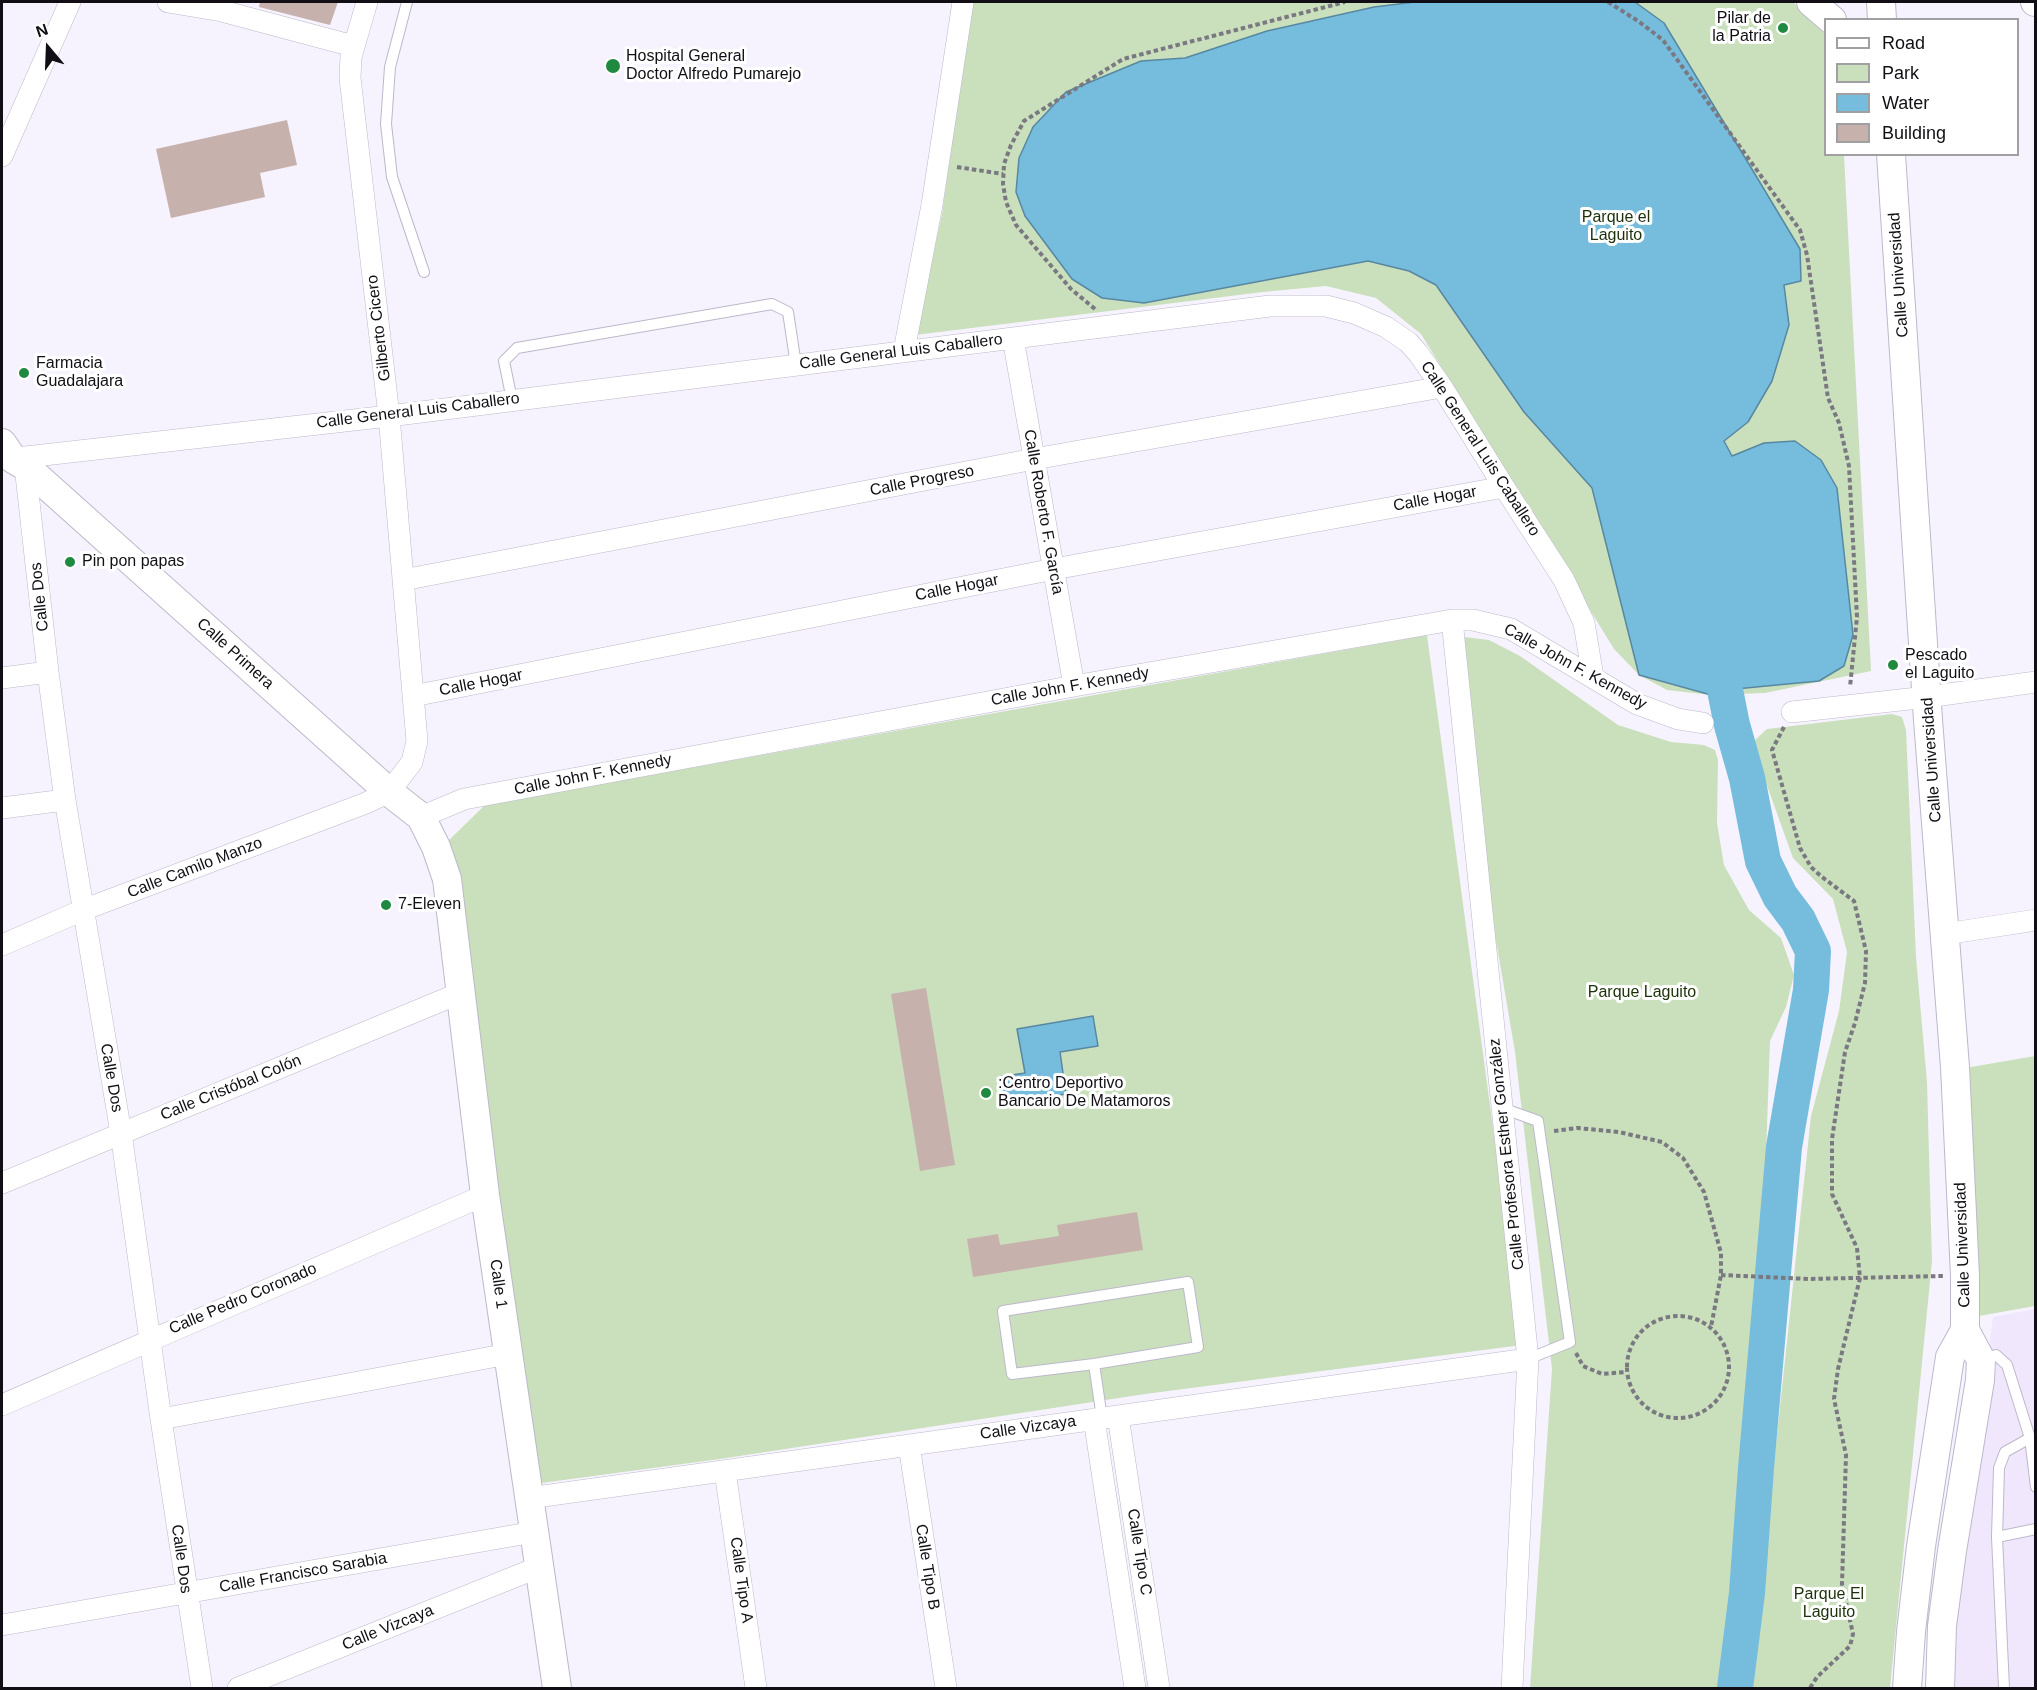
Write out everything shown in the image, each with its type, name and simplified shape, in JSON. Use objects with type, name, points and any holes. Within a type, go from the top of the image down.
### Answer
[{"type":"street","points":[[2,156],[70,2]]},
{"type":"street","points":[[168,2],[222,11],[353,46]]},
{"type":"street","name":"Gilberto Cicero","points":[[367,2],[353,46],[350,78],[389,416],[417,741],[412,762],[389,792]]},
{"type":"street","points":[[904,351],[938,165],[963,2]]},
{"type":"street","points":[[1811,2],[1830,18]]},
{"type":"street","points":[[1881,2],[1882,18]]},
{"type":"street","name":"Calle Universidad","points":[[1891,156],[1927,697],[1955,1067],[1965,1276],[1966,1353],[1921,1546],[1907,1689]]},
{"type":"street","name":"Calle General Luis Caballero","points":[[10,457],[389,416],[1270,306],[1326,306],[1354,313],[1386,327],[1408,342],[1418,353],[1564,580],[1584,623],[1593,677]]},
{"type":"street","name":"Calle Roberto F. García","points":[[1013,338],[1074,686]]},
{"type":"street","name":"Calle Progreso","points":[[403,580],[1034,459],[1442,387]]},
{"type":"street","name":"Calle Dos","points":[[10,457],[48,672],[65,800],[121,1133],[186,1594],[202,1689]]},
{"type":"street","name":"Calle Primera","points":[[10,457],[389,792],[422,817],[447,879]]},
{"type":"street","name":"Calle Hogar","points":[[413,696],[1054,569],[1504,487]]},
{"type":"street","name":"Calle John F. Kennedy","points":[[422,817],[464,799],[1074,686],[1452,620],[1473,620],[1510,629],[1637,704],[1678,719],[1703,723]]},
{"type":"street","name":"Calle Profesora Esther González","points":[[1452,620],[1528,1359],[1512,1689]]},
{"type":"street","points":[[2,678],[48,672]]},
{"type":"street","points":[[1792,712],[2036,682]]},
{"type":"street","name":"Calle Camilo Manzo","points":[[2,945],[83,910],[366,803],[389,792]]},
{"type":"street","points":[[2,808],[65,800]]},
{"type":"street","name":"Calle 1","points":[[447,879],[485,1195],[557,1689]]},
{"type":"street","points":[[1945,934],[2036,920]]},
{"type":"street","name":"Calle Cristóbal Colón","points":[[2,1183],[460,993]]},
{"type":"street","name":"Calle Pedro Coronado","points":[[2,1405],[485,1195]]},
{"type":"street","name":"Calle Universidad","points":[[1940,1689],[1942,1626],[1980,1380],[1966,1353]]},
{"type":"street","points":[[161,1419],[508,1354]]},
{"type":"street","name":"Calle Vizcaya","points":[[529,1498],[1528,1359]]},
{"type":"street","name":"Calle Tipo C","points":[[1105,1417],[1135,1689]]},
{"type":"street","name":"Calle Tipo C","points":[[1105,1417],[1160,1689]]},
{"type":"street","name":"Calle Tipo B","points":[[909,1445],[946,1689]]},
{"type":"street","name":"Calle Tipo A","points":[[725,1470],[756,1689]]},
{"type":"street","name":"Calle Francisco Sarabia","points":[[2,1625],[534,1532]]},
{"type":"street","points":[[1921,1546],[1952,1551]]},
{"type":"street","name":"Calle Vizcaya","points":[[238,1689],[539,1567]]},
{"type":"lane","points":[[407,2],[390,67],[387,124],[392,177],[424,272]]},
{"type":"lane","points":[[512,400],[504,361],[517,348],[772,304],[788,312],[796,365]]},
{"type":"lane","points":[[1502,1108],[1538,1121],[1570,1342],[1528,1359]]},
{"type":"lane","points":[[1188,1282],[1198,1347],[1094,1364],[1012,1374],[1004,1311],[1188,1282]]},
{"type":"lane","points":[[1966,1353],[1996,1355],[2007,1365],[2030,1438],[2036,1487]]},
{"type":"lane","points":[[1094,1364],[1105,1417]]},
{"type":"lane","points":[[2004,1689],[1997,1537],[1999,1468],[2005,1452],[2030,1438]]},
{"type":"lane","points":[[1997,1537],[2036,1529]]},
{"type":"path","points":[[1112,326],[1071,289],[1017,225],[1006,202],[1004,164],[1024,121],[1123,59],[1345,2]]},
{"type":"path","points":[[1608,2],[1663,40],[1800,230],[1807,255],[1828,399],[1839,423],[1849,466],[1857,617],[1850,688],[1840,689]]},
{"type":"path","points":[[938,165],[1004,174]]},
{"type":"path","points":[[1792,712],[1772,750],[1793,830],[1811,867],[1822,878],[1854,901],[1866,951],[1865,983],[1845,1052],[1832,1139],[1832,1194],[1857,1248],[1860,1278],[1838,1369],[1834,1400],[1846,1455],[1842,1584],[1853,1634],[1850,1646],[1817,1677],[1810,1689]]},
{"type":"path","points":[[1540,1132],[1577,1128],[1619,1132],[1662,1142],[1683,1158],[1704,1192],[1721,1253],[1721,1275],[1711,1328]]},
{"type":"path","points":[[1721,1275],[1809,1279],[1965,1276]]},
{"type":"path","points":[[1673,1316],[1693,1318],[1711,1328],[1724,1343],[1730,1362],[1728,1382],[1718,1400],[1702,1413],[1683,1419],[1663,1417],[1645,1407],[1632,1392],[1626,1372],[1629,1353],[1638,1335],[1654,1322],[1673,1316]]},
{"type":"path","points":[[1570,1342],[1583,1366],[1602,1374],[1626,1372]]},
{"type":"shaded area","points":[[2035,1309],[2035,1688],[1947,1688],[1993,1317]]},
{"type":"green space","name":"Parque el Laguito","points":[[971,2],[1793,2],[1824,31],[1824,156],[1844,156],[1871,671],[1765,693],[1711,695],[1667,690],[1639,675],[1614,649],[1421,334],[1376,298],[1326,286],[915,335],[942,214]]},
{"type":"green space","name":":Centro Deportivo Bancario De Matamoros","points":[[1427,635],[1522,1345],[1145,1394],[720,1459],[534,1484],[449,840],[485,805]]},
{"type":"green space","name":"Parque Laguito","points":[[1464,637],[1489,640],[1520,656],[1618,725],[1671,742],[1704,745],[1715,750],[1718,760],[1717,823],[1724,865],[1749,910],[1781,938],[1794,975],[1786,1007],[1770,1041],[1760,1326],[1746,1422],[1737,1511],[1734,1649],[1727,1688],[1530,1688],[1552,1369],[1515,1052],[1488,893]]},
{"type":"green space","name":"Parque El Laguito","points":[[1892,714],[1902,717],[1906,730],[1916,957],[1927,1082],[1932,1261],[1890,1688],[1750,1688],[1811,1116],[1839,1011],[1847,952],[1833,899],[1793,858],[1753,742],[1767,729]]},
{"type":"green space","points":[[2035,1056],[2035,1306],[1979,1316],[1965,1068]]},
{"type":"water","name":"Parque el Laguito","points":[[1415,2],[1635,2],[1664,23],[1800,249],[1801,281],[1784,285],[1789,325],[1772,381],[1748,422],[1724,441],[1732,456],[1764,443],[1795,441],[1821,460],[1837,488],[1853,635],[1844,666],[1819,681],[1725,690],[1711,695],[1639,675],[1592,488],[1524,412],[1436,285],[1409,271],[1368,261],[1144,303],[1102,298],[1072,279],[1025,216],[1016,192],[1019,158],[1033,127],[1066,92],[1141,61],[1185,58],[1267,31],[1374,7]]},
{"type":"water","points":[[1093,1016],[1098,1046],[1060,1052],[1066,1094],[1003,1104],[999,1077],[1025,1073],[1017,1029]]},
{"type":"building","points":[[260,2],[338,2],[330,25],[259,7]]},
{"type":"building","points":[[287,120],[297,165],[260,173],[265,197],[171,218],[156,149]]},
{"type":"building","points":[[926,988],[955,1165],[920,1171],[891,994]]},
{"type":"building","points":[[1137,1212],[1143,1250],[973,1277],[967,1239],[998,1234],[1000,1245],[1059,1236],[1057,1225]]},
{"type":"waterway","points":[[1725,690],[1747,778],[1763,861],[1780,896],[1798,920],[1813,951],[1811,990],[1784,1147],[1747,1593],[1735,1688]]},
{"type":"place","name":"Pilar de la Patria","points":[[1783,28]]},
{"type":"place","name":"Hospital General Doctor Alfredo Pumarejo","points":[[613,66]]},
{"type":"place","name":"Farmacia Guadalajara","points":[[24,373]]},
{"type":"place","name":"Pin pon papas","points":[[70,562]]},
{"type":"place","name":"Pescado el Laguito","points":[[1893,665]]},
{"type":"place","name":"7-Eleven","points":[[386,905]]},
{"type":"place","name":":Centro Deportivo Bancario De Matamoros","points":[[986,1093]]}]
